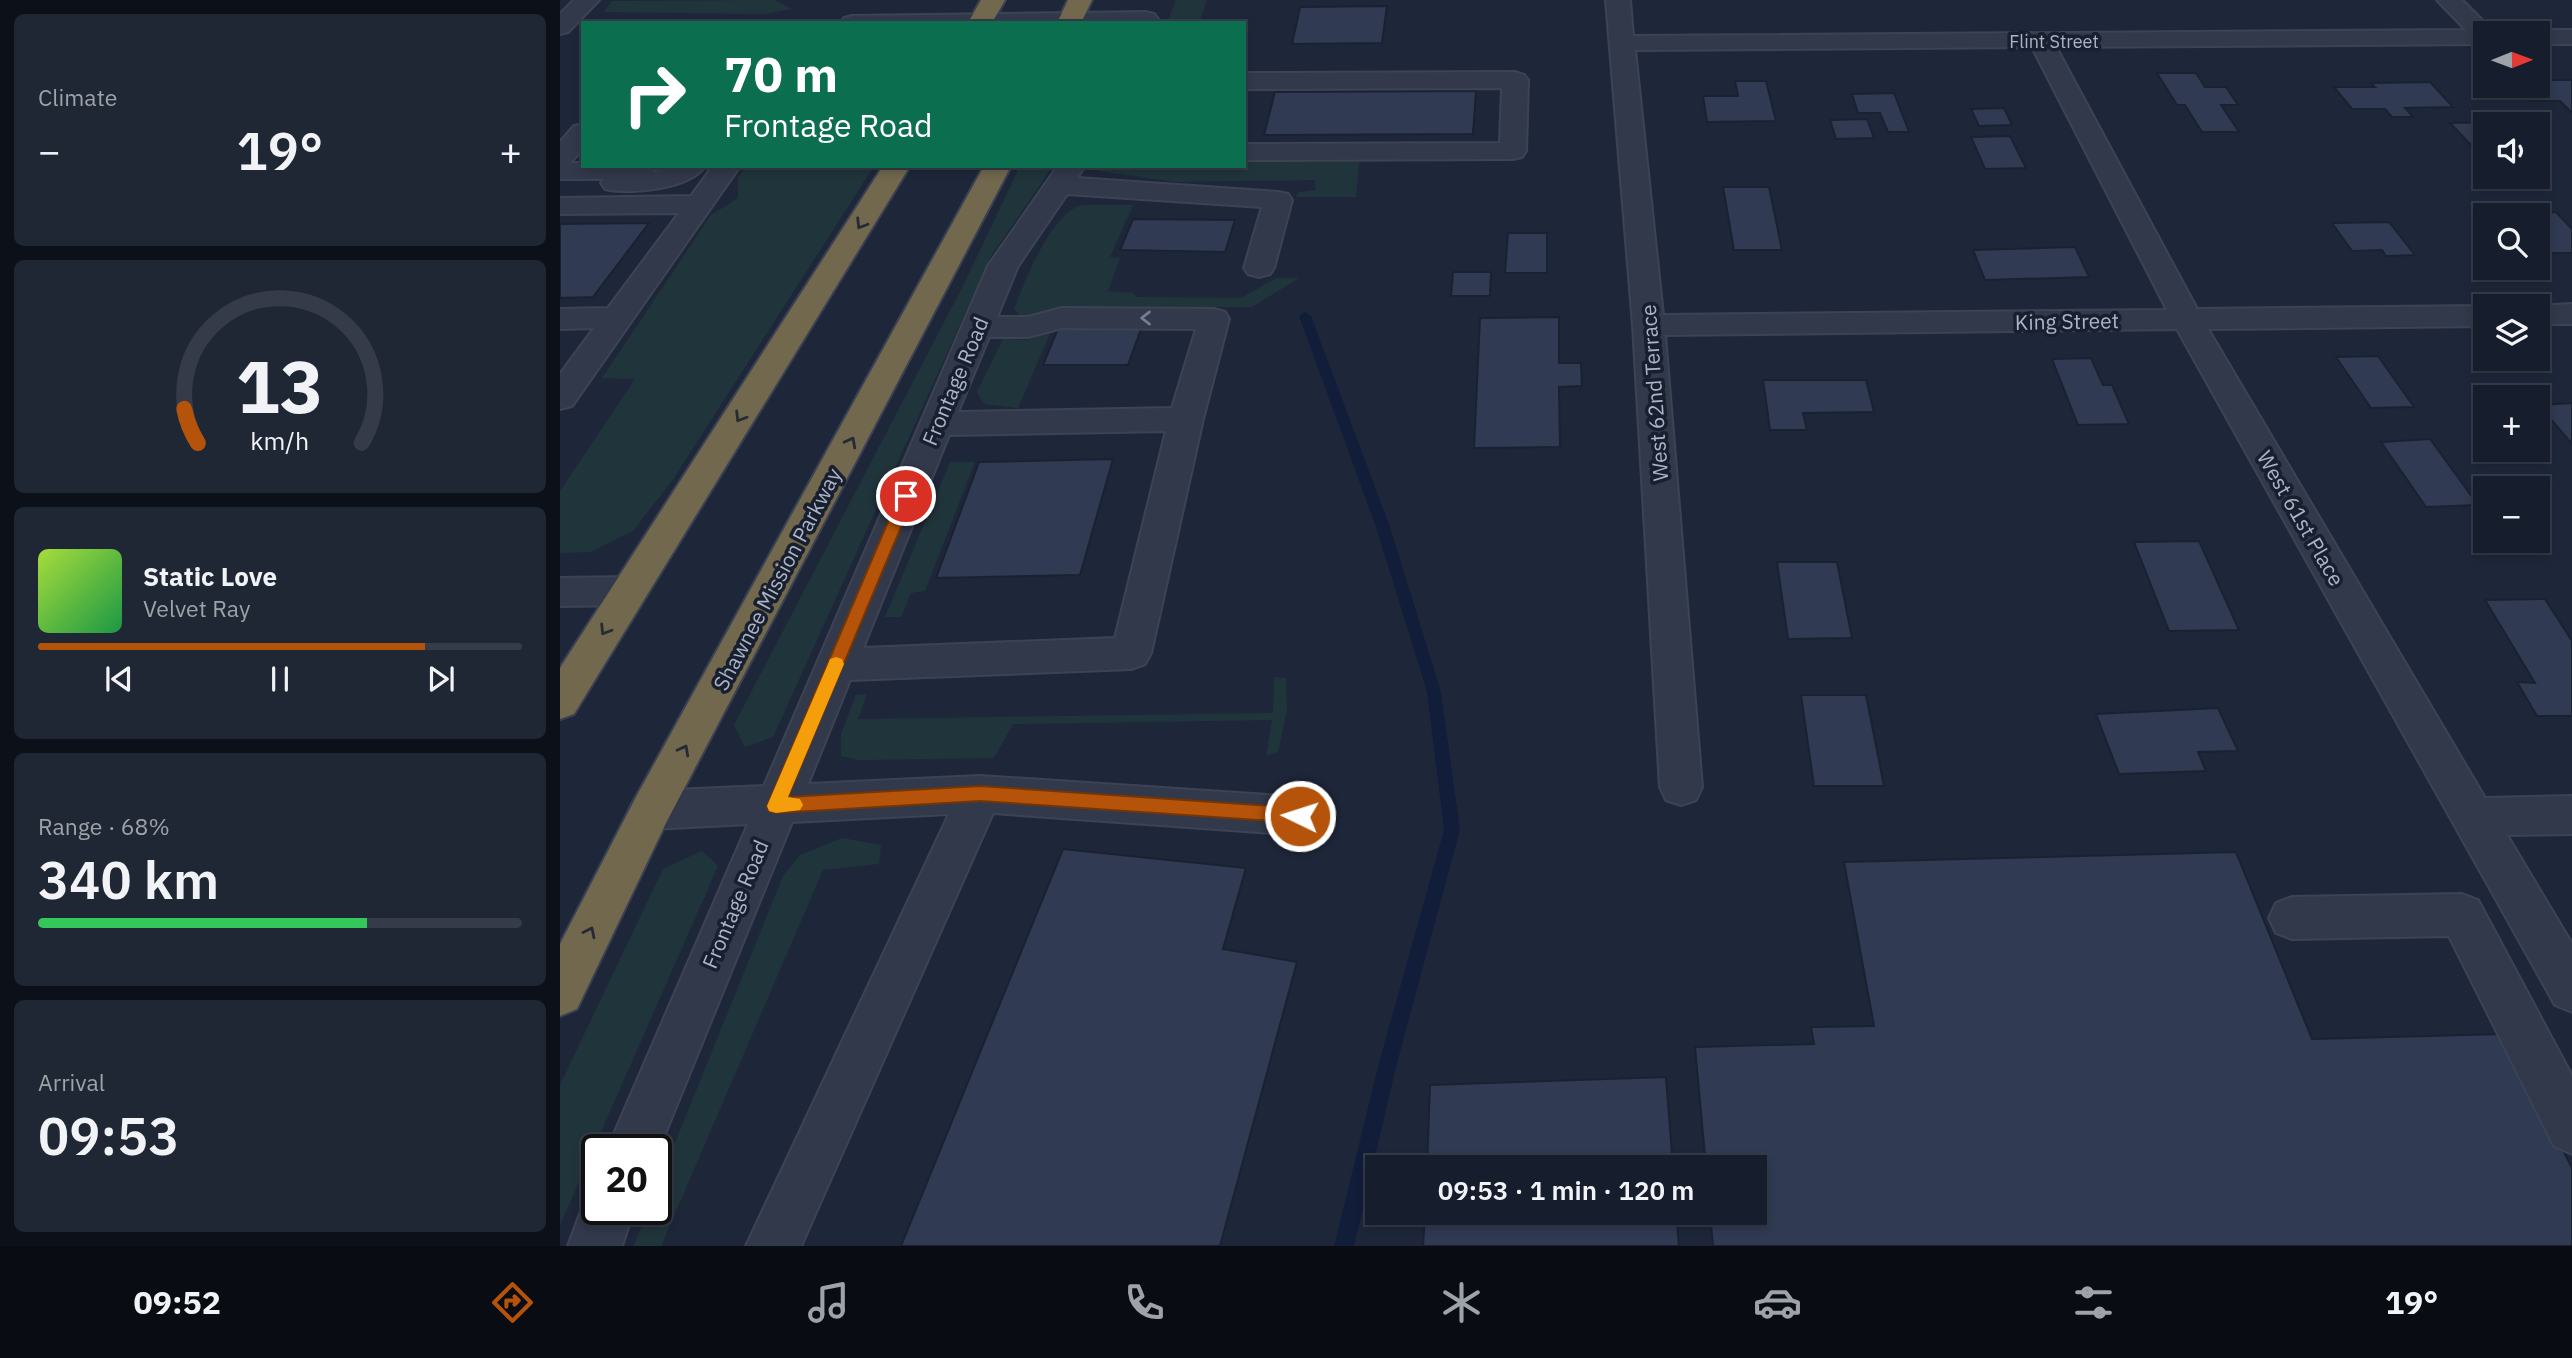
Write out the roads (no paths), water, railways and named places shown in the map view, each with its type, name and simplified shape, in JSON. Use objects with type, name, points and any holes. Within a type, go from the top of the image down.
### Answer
[{"type":"highway","points":[[982,21],[993,0]]},
{"type":"highway","points":[[560,702],[896,168]]},
{"type":"highway","name":"Shawnee Mission Parkway","points":[[560,993],[651,810],[997,168]]},
{"type":"street","points":[[560,27],[587,0]]},
{"type":"street","points":[[852,21],[864,0]]},
{"type":"street","name":"West 62nd Terrace","points":[[1618,0],[1649,325],[1681,788]]},
{"type":"street","points":[[2449,0],[2473,25]]},
{"type":"street","points":[[994,21],[1073,15],[1149,14]]},
{"type":"street","points":[[560,27],[581,26]]},
{"type":"street","name":"Flint Street","points":[[1623,43],[2473,37]]},
{"type":"street","points":[[2550,37],[2572,37]]},
{"type":"street","name":"West 61st Place","points":[[2041,41],[2187,319],[2572,989]]},
{"type":"street","points":[[1246,80],[1515,80],[1513,151],[1246,152]]},
{"type":"street","points":[[560,158],[581,134]]},
{"type":"street","points":[[560,171],[654,168]]},
{"type":"street","points":[[560,183],[648,181],[679,174],[689,168]]},
{"type":"street","points":[[560,398],[726,168]]},
{"type":"street","points":[[1065,176],[1278,200],[1259,268]]},
{"type":"street","name":"Frontage Road","points":[[640,1134],[1003,266],[1065,176]]},
{"type":"street","points":[[560,206],[699,204]]},
{"type":"street","points":[[2550,315],[2572,314]]},
{"type":"street","name":"King Street","points":[[1649,325],[2473,316]]},
{"type":"street","points":[[560,319],[618,318]]},
{"type":"street","points":[[835,665],[1131,653],[1186,419],[1214,319],[1062,318],[1028,327],[978,327]]},
{"type":"street","points":[[937,424],[1186,419]]},
{"type":"street","points":[[560,592],[629,591]]},
{"type":"street","points":[[651,810],[980,794],[1300,816]]},
{"type":"street","points":[[773,1246],[980,794]]},
{"type":"street","points":[[2472,817],[2572,815]]},
{"type":"street","points":[[2292,918],[2462,915],[2572,1128]]},
{"type":"street","points":[[595,1246],[602,1225]]},
{"type":"waterway","points":[[1305,316],[1383,527],[1434,692],[1452,830],[1388,1063],[1344,1246]]}]
